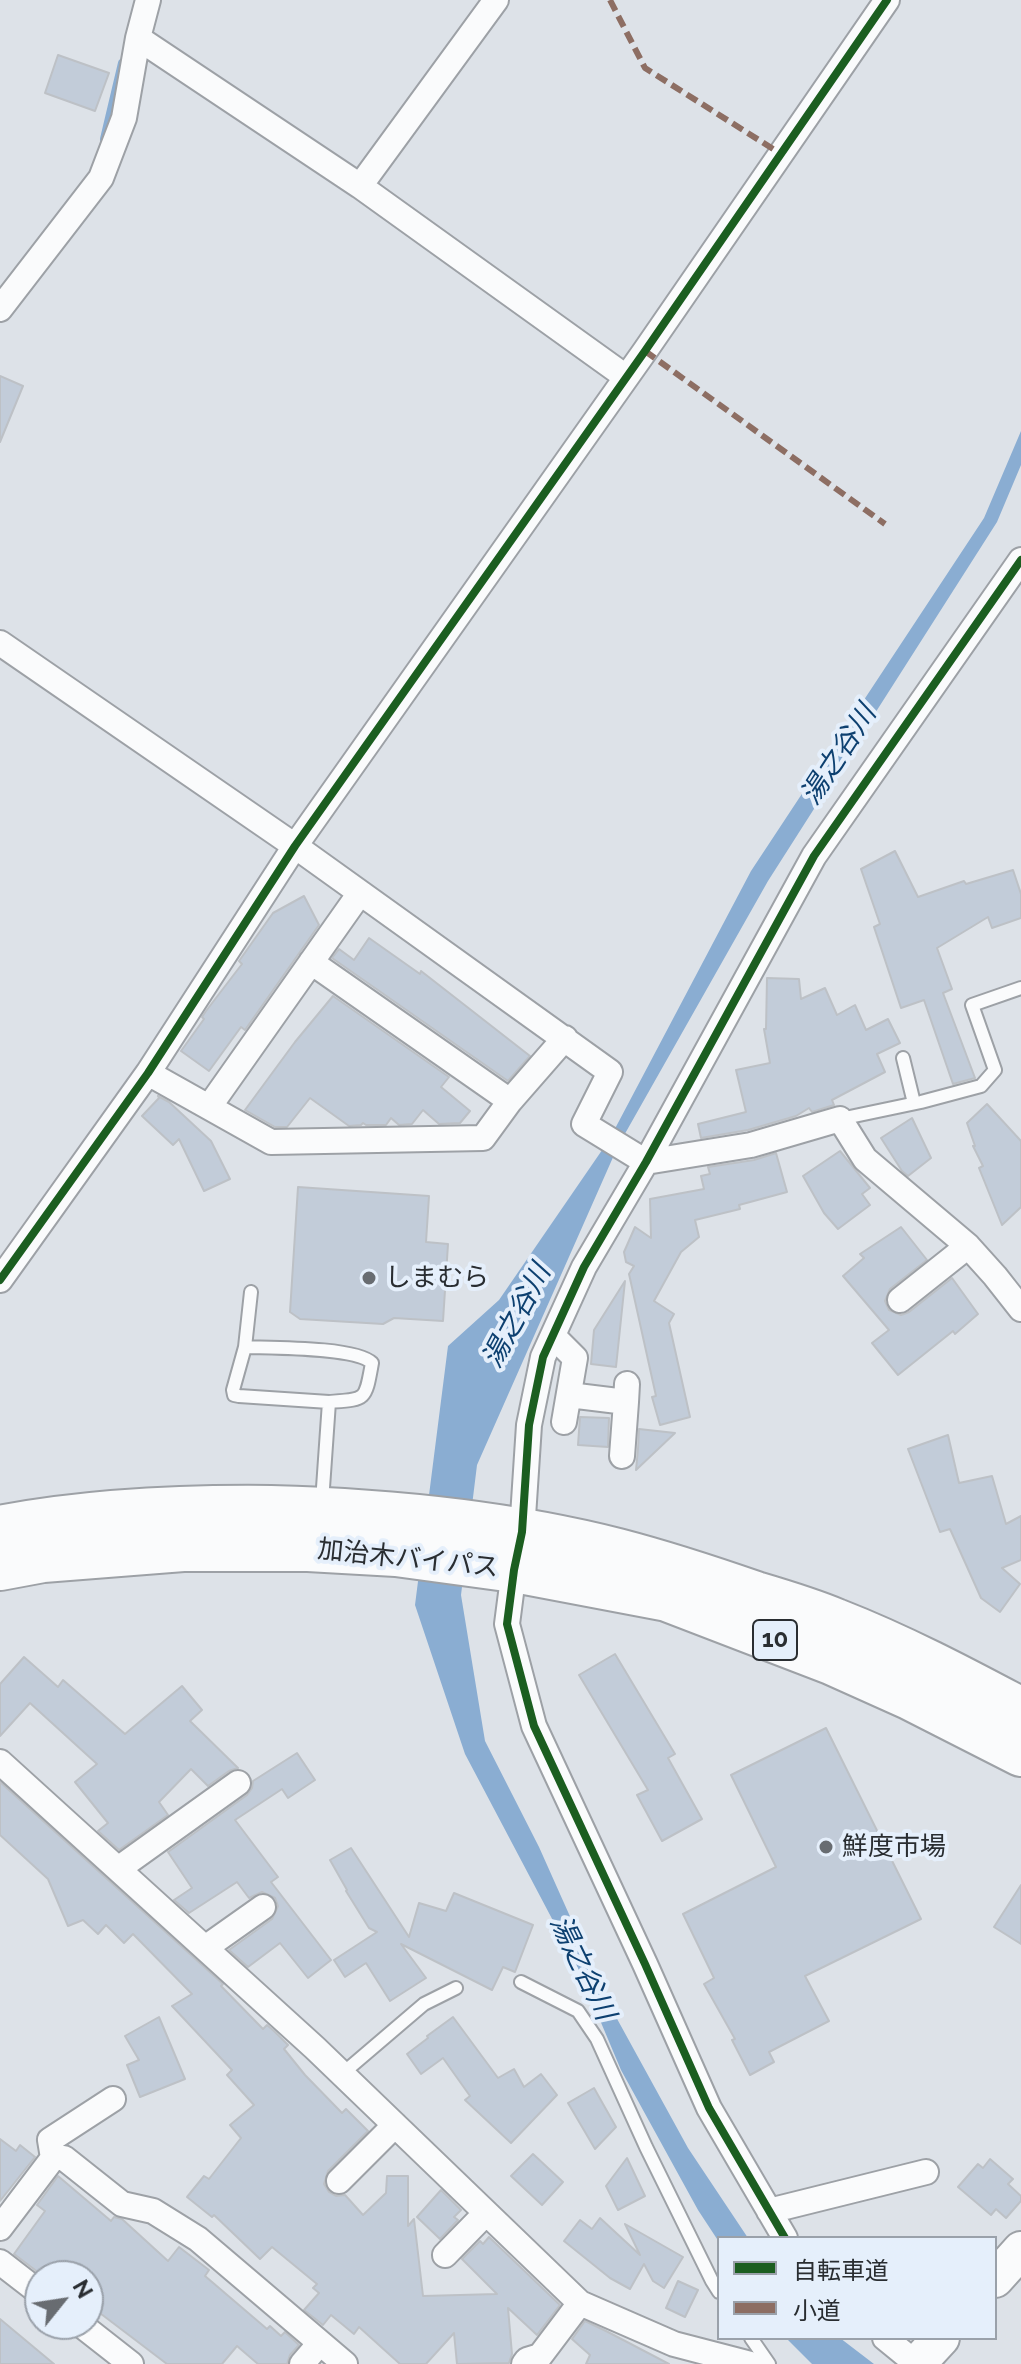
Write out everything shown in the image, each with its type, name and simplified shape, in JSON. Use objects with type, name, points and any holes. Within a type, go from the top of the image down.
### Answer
[{"type":"highway","name":"加治木バイパス","points":[[0,1528],[149,1510],[322,1509],[398,1534],[504,1548],[616,1550],[836,1620],[939,1666],[1021,1710]]},
{"type":"highway","name":"加治木バイパス","points":[[0,1568],[73,1557],[183,1549],[308,1549],[398,1534]]},
{"type":"highway","name":"加治木バイパス","points":[[504,1548],[667,1599],[831,1662],[1021,1754]]},
{"type":"street","points":[[0,309],[101,178],[124,118],[148,0]]},
{"type":"street","points":[[360,186],[496,0]]},
{"type":"street","points":[[0,1280],[148,1073],[295,846],[887,0]]},
{"type":"street","points":[[138,38],[360,186],[626,377]]},
{"type":"street","points":[[784,2236],[709,2108],[534,1726],[507,1624],[504,1548],[543,1357],[584,1267],[646,1162],[814,856],[1021,560]]},
{"type":"street","points":[[0,643],[295,846],[610,1072],[584,1124],[646,1162],[751,1145],[840,1119],[865,1159],[968,1246],[1021,1309]]},
{"type":"street","points":[[209,1107],[360,893]]},
{"type":"street","points":[[311,962],[510,1101]]},
{"type":"street","points":[[148,1073],[271,1142],[483,1138],[510,1101],[565,1038]]},
{"type":"street","points":[[900,1300],[968,1246]]},
{"type":"street","points":[[553,1336],[575,1358],[564,1422]]},
{"type":"street","points":[[569,1395],[626,1393],[622,1456]]},
{"type":"street","points":[[0,1762],[342,2074],[580,2303],[674,2344],[751,2364]]},
{"type":"street","points":[[118,1869],[238,1783]]},
{"type":"street","points":[[205,1948],[263,1907]]},
{"type":"street","points":[[0,2228],[53,2158],[50,2140],[113,2099]]},
{"type":"street","points":[[339,2181],[395,2125]]},
{"type":"street","points":[[53,2158],[64,2158],[122,2204],[153,2211],[198,2239],[345,2364]]},
{"type":"street","points":[[769,2211],[926,2172]]},
{"type":"street","points":[[445,2255],[486,2213]]},
{"type":"street","points":[[997,2277],[1021,2250]]},
{"type":"street","points":[[0,2262],[24,2281]]},
{"type":"street","points":[[538,2361],[580,2303]]},
{"type":"street","points":[[100,2340],[131,2364]]},
{"type":"street","points":[[887,2340],[917,2364],[939,2340]]},
{"type":"street","points":[[302,2364],[320,2343]]},
{"type":"lane","points":[[840,1119],[981,1086],[995,1070],[972,1005],[1021,988]]},
{"type":"lane","points":[[903,1058],[914,1103]]},
{"type":"lane","points":[[245,1347],[343,1352],[365,1357],[372,1363],[367,1390],[364,1396],[355,1400],[329,1402],[234,1395],[245,1347],[251,1292]]},
{"type":"lane","points":[[322,1509],[329,1402]]},
{"type":"lane","points":[[521,1982],[578,2011],[597,2039],[646,2147],[717,2288]]},
{"type":"lane","points":[[342,2074],[424,2004],[456,1988]]},
{"type":"lane","points":[[752,2340],[769,2364]]},
{"type":"water","name":"湯之谷川","points":[[1021,431],[1021,465],[997,522],[768,881],[618,1146],[477,1465],[461,1595],[485,1741],[539,1847],[610,2006],[688,2148],[747,2236],[717,2236],[717,2239],[621,2070],[578,1968],[465,1754],[415,1605],[448,1346],[499,1300],[609,1140],[751,871],[984,518]]},
{"type":"water","points":[[788,2340],[843,2340],[874,2364],[812,2364]]},
{"type":"building","points":[[58,55],[109,73],[95,111],[45,93]]},
{"type":"building","points":[[0,376],[23,386],[0,442]]},
{"type":"building","points":[[895,851],[918,897],[964,881],[966,884],[1013,870],[1021,894],[1021,918],[992,928],[988,917],[937,948],[952,989],[943,993],[975,1078],[953,1084],[924,1000],[901,1008],[874,927],[880,924],[861,869]]},
{"type":"building","points":[[304,896],[319,925],[245,1030],[241,1027],[209,1071],[181,1051],[204,1019],[202,1017],[206,1011],[242,964],[239,961],[273,913]]},
{"type":"building","points":[[369,938],[420,974],[421,971],[530,1056],[508,1081],[332,958],[339,949],[354,960]]},
{"type":"building","points":[[767,978],[799,979],[801,999],[825,988],[837,1015],[855,1005],[866,1030],[888,1019],[900,1043],[877,1054],[885,1072],[832,1100],[834,1105],[812,1112],[809,1108],[796,1116],[748,1130],[701,1138],[698,1124],[746,1112],[736,1070],[770,1063],[764,1029]]},
{"type":"building","points":[[333,996],[449,1077],[441,1087],[470,1111],[460,1123],[439,1124],[423,1110],[412,1124],[399,1125],[391,1118],[386,1125],[363,1123],[349,1126],[310,1098],[287,1127],[275,1127],[245,1110]]},
{"type":"building","points":[[158,1096],[169,1102],[211,1141],[230,1179],[204,1191],[179,1139],[173,1145],[142,1116]]},
{"type":"building","points":[[987,1104],[1021,1141],[1021,1207],[1002,1225],[979,1168],[983,1166],[967,1123]]},
{"type":"building","points":[[912,1118],[931,1158],[908,1176],[881,1138]]},
{"type":"building","points":[[840,1151],[870,1188],[862,1194],[870,1205],[838,1229],[824,1213],[803,1176]]},
{"type":"building","points":[[776,1153],[787,1192],[739,1205],[740,1209],[695,1220],[699,1237],[681,1252],[654,1301],[674,1314],[669,1323],[690,1417],[660,1425],[629,1274],[634,1266],[626,1262],[624,1252],[635,1227],[651,1238],[650,1199],[704,1189],[701,1176],[710,1174],[708,1167],[754,1160]]},
{"type":"building","name":"しまむら","points":[[298,1187],[429,1196],[426,1242],[448,1244],[443,1321],[394,1318],[383,1324],[300,1319],[290,1312]]},
{"type":"building","points":[[901,1227],[927,1260],[890,1289],[885,1301],[889,1310],[901,1315],[909,1312],[952,1278],[978,1314],[898,1375],[872,1343],[889,1330],[843,1276],[864,1258],[860,1254]]},
{"type":"building","points":[[625,1281],[616,1367],[591,1364],[594,1330]]},
{"type":"building","points":[[580,1417],[609,1418],[608,1447],[578,1445]]},
{"type":"building","points":[[639,1429],[675,1433],[636,1470],[638,1449]]},
{"type":"building","points":[[948,1435],[959,1483],[992,1476],[1006,1524],[1021,1516],[1021,1560],[1002,1568],[1020,1584],[1000,1612],[981,1598],[950,1529],[940,1532],[908,1449]]},
{"type":"building","points":[[615,1654],[675,1754],[668,1758],[702,1819],[662,1841],[637,1795],[648,1790],[579,1675]]},
{"type":"building","points":[[24,1657],[58,1687],[63,1680],[125,1734],[182,1686],[202,1710],[190,1721],[238,1768],[208,1786],[191,1769],[159,1802],[168,1815],[119,1850],[98,1831],[108,1823],[75,1782],[97,1764],[30,1703],[0,1736],[0,1684]]},
{"type":"building","points":[[826,1728],[921,1919],[805,1976],[829,2021],[769,2052],[774,2062],[750,2075],[732,2040],[735,2039],[704,1984],[714,1978],[683,1914],[776,1867],[731,1775]]},
{"type":"building","points":[[297,1753],[315,1780],[288,1798],[282,1789],[235,1820],[278,1877],[271,1882],[331,1960],[308,1978],[280,1943],[248,1967],[229,1950],[272,1919],[278,1906],[275,1898],[262,1892],[249,1898],[237,1882],[189,1913],[174,1900],[192,1888],[168,1852],[247,1795],[253,1781]]},
{"type":"building","points":[[0,1782],[223,1984],[221,1986],[263,2029],[267,2025],[274,2031],[288,2045],[284,2049],[305,2075],[342,2113],[346,2109],[368,2131],[328,2171],[324,2184],[329,2192],[336,2196],[345,2195],[363,2215],[386,2193],[387,2176],[408,2176],[408,2226],[414,2219],[423,2296],[497,2294],[462,2259],[480,2241],[483,2244],[489,2237],[560,2305],[537,2335],[508,2308],[512,2354],[509,2363],[457,2364],[454,2333],[426,2364],[400,2364],[359,2327],[354,2334],[331,2315],[323,2325],[304,2310],[319,2293],[313,2288],[317,2284],[272,2247],[260,2259],[214,2215],[212,2217],[187,2197],[204,2176],[209,2179],[241,2138],[230,2125],[254,2105],[227,2075],[232,2070],[172,2006],[192,1994],[133,1934],[124,1943],[106,1925],[98,1934],[83,1920],[68,1926],[48,1879],[0,1835]]},
{"type":"building","points":[[351,1848],[409,1937],[419,1903],[446,1911],[454,1893],[533,1925],[515,1972],[503,1967],[492,1990],[401,1944],[426,1978],[390,2001],[366,1963],[345,1977],[334,1960],[377,1932],[369,1928],[330,1860]]},
{"type":"building","points":[[1021,1885],[1021,1944],[994,1927]]},
{"type":"building","points":[[159,2017],[185,2079],[140,2097],[127,2065],[139,2060],[125,2036]]},
{"type":"building","points":[[453,2017],[498,2078],[514,2069],[524,2087],[541,2074],[557,2095],[511,2143],[465,2100],[470,2096],[443,2058],[421,2074],[407,2054]]},
{"type":"building","points":[[594,2088],[616,2127],[595,2149],[568,2103]]},
{"type":"building","points":[[0,2139],[16,2151],[20,2145],[35,2157],[0,2201]]},
{"type":"building","points":[[533,2154],[563,2182],[542,2205],[511,2176]]},
{"type":"building","points":[[627,2158],[645,2196],[618,2210],[606,2186]]},
{"type":"building","points":[[990,2159],[1013,2179],[1008,2184],[1021,2196],[1021,2201],[1006,2218],[996,2209],[991,2215],[958,2187],[978,2164],[983,2168]]},
{"type":"building","points":[[58,2176],[111,2221],[114,2217],[122,2219],[168,2261],[179,2247],[209,2270],[205,2276],[267,2329],[270,2326],[281,2336],[285,2332],[299,2345],[287,2364],[258,2364],[237,2346],[222,2364],[167,2364],[104,2316],[104,2260],[24,2262],[14,2254],[45,2211],[37,2205]]},
{"type":"building","points":[[441,2190],[461,2210],[454,2217],[458,2220],[440,2239],[417,2217]]},
{"type":"building","points":[[600,2218],[640,2255],[625,2224],[683,2257],[664,2288],[653,2281],[644,2264],[630,2289],[610,2278],[564,2241],[580,2220],[592,2229]]},
{"type":"building","points":[[678,2281],[698,2290],[685,2317],[666,2308]]},
{"type":"building","points":[[0,2319],[54,2364],[0,2364]]},
{"type":"building","points":[[585,2321],[669,2364],[586,2364],[590,2355],[572,2339]]},
{"type":"waterway","points":[[104,139],[122,63]]},
{"type":"marked path","points":[[610,0],[645,68],[781,154]]},
{"type":"marked path","points":[[645,351],[885,524]]},
{"type":"cycle path","points":[[0,1280],[148,1073],[295,846],[645,351],[887,0]]},
{"type":"cycle path","points":[[784,2236],[709,2108],[534,1726],[507,1624],[522,1532],[529,1425],[543,1357],[584,1267],[646,1162],[814,856],[1021,560]]},
{"type":"place","name":"しまむら","points":[[369,1278]]},
{"type":"place","name":"鮮度市場","points":[[826,1847]]}]
